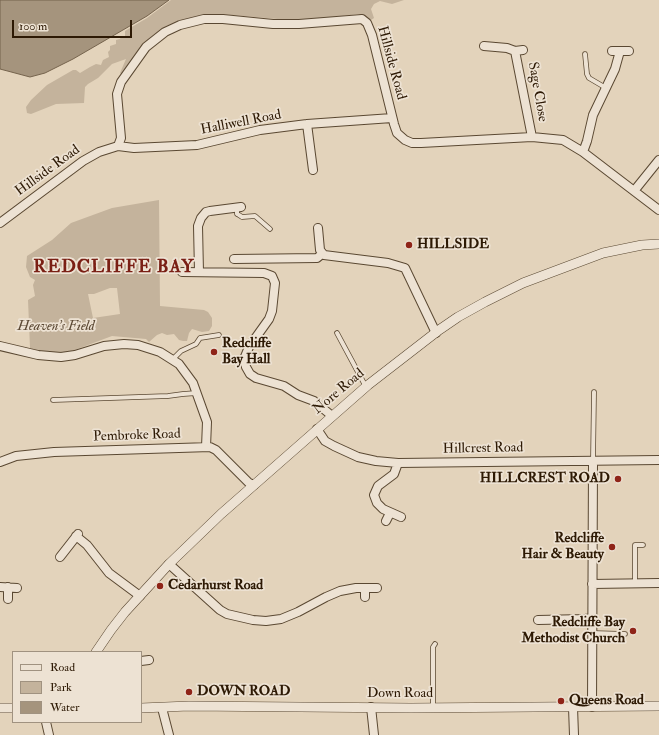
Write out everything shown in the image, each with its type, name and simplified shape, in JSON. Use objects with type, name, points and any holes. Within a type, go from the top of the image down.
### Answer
[{"type":"street","name":"Hillside Road","points":[[0,223],[82,161],[99,152],[118,146],[120,138],[117,94],[128,72],[146,47],[161,35],[180,25],[204,19],[223,19],[273,24],[330,23],[358,18],[364,20],[368,24],[372,34],[395,129],[399,136],[405,140],[412,143],[532,137],[563,140],[583,152],[659,210]]},
{"type":"street","name":"Sage Close","points":[[484,46],[519,50],[532,137]]},
{"type":"street","points":[[583,152],[588,141],[593,115],[617,64],[616,51],[629,51]]},
{"type":"street","name":"Halliwell Road","points":[[118,146],[134,148],[197,145],[218,141],[242,133],[307,124],[392,118]]},
{"type":"street","points":[[307,124],[313,170]]},
{"type":"street","points":[[634,191],[659,160]]},
{"type":"street","points":[[199,272],[198,226],[201,218],[206,212],[236,206]]},
{"type":"street","points":[[318,228],[320,250],[322,254],[327,256],[388,263],[405,268],[436,333]]},
{"type":"street","name":"Nore Road","points":[[97,651],[110,630],[140,596],[221,514],[366,387],[458,317],[523,283],[603,253],[642,245],[659,244]]},
{"type":"street","points":[[234,259],[317,258],[322,254]]},
{"type":"street","points":[[182,272],[264,273],[272,276],[275,280],[272,311],[269,319],[249,347],[244,359],[247,370],[256,378],[284,386],[298,395],[311,399],[320,404],[332,416]]},
{"type":"street","points":[[0,346],[38,355],[61,357],[75,355],[108,345],[130,344],[154,350],[173,359],[185,371],[198,393],[207,422],[206,447],[215,449],[249,483],[254,485]]},
{"type":"street","name":"Hillcrest Road","points":[[317,430],[325,441],[339,449],[358,457],[376,462],[659,460]]},
{"type":"street","name":"Pembroke Road","points":[[4,460],[26,454],[54,452],[206,447]]},
{"type":"street","points":[[0,453],[4,460]]},
{"type":"street","points":[[592,707],[593,461]]},
{"type":"street","points":[[398,463],[394,474],[378,486],[375,492],[375,497],[380,506],[390,513],[401,517]]},
{"type":"street","points":[[386,521],[390,513]]},
{"type":"street","points":[[60,557],[77,535],[87,545],[109,573],[140,596]]},
{"type":"street","points":[[170,564],[220,610],[231,615],[252,620],[266,621],[281,618],[298,612],[332,594],[346,590],[377,588]]},
{"type":"street","points":[[592,584],[659,583]]},
{"type":"street","points":[[8,599],[4,587],[17,588]]},
{"type":"street","points":[[364,588],[365,597]]},
{"type":"street","points":[[538,620],[592,620]]},
{"type":"street","points":[[548,624],[592,620]]},
{"type":"street","name":"Down Road","points":[[142,708],[189,706],[433,708],[659,706]]},
{"type":"street","points":[[573,707],[574,735]]},
{"type":"street","points":[[0,708],[12,708]]},
{"type":"street","points":[[162,708],[169,735]]},
{"type":"street","points":[[371,708],[374,735]]},
{"type":"street","points":[[46,723],[49,735]]},
{"type":"lane","points":[[585,54],[587,74],[589,78],[606,88]]},
{"type":"lane","points":[[236,206],[237,214],[242,217],[255,216],[270,229]]},
{"type":"lane","points":[[337,333],[366,387]]},
{"type":"lane","points":[[173,359],[182,351],[196,344],[200,338],[219,335]]},
{"type":"lane","points":[[593,461],[594,392]]},
{"type":"lane","points":[[53,400],[168,396],[198,393]]},
{"type":"lane","points":[[635,583],[635,545],[643,545]]},
{"type":"lane","points":[[592,633],[625,634]]},
{"type":"lane","points":[[433,708],[432,647],[435,644]]},
{"type":"green space","points":[[171,0],[404,0],[392,4],[380,1],[374,4],[371,9],[374,18],[371,20],[358,14],[327,18],[289,20],[221,14],[178,21],[151,37],[138,51],[121,74],[120,73],[126,59],[112,64],[98,78],[88,84],[85,87],[84,103],[56,104],[31,114],[27,113],[26,107],[31,100],[47,85],[73,70],[80,73],[96,64],[101,65],[103,60],[109,57],[108,52],[110,50],[110,46],[116,44],[116,40],[120,39],[121,36],[125,36],[125,31],[147,18]]},
{"type":"green space","name":"Heaven's Field","points":[[159,200],[160,306],[204,310],[208,312],[212,318],[212,326],[209,331],[202,332],[192,329],[189,333],[187,341],[179,340],[174,334],[167,335],[162,333],[157,335],[149,342],[146,339],[112,336],[72,351],[61,353],[38,351],[30,348],[28,300],[35,296],[33,285],[35,280],[30,277],[26,267],[27,256],[52,240],[71,223],[112,208]],"holes":[[[110,288],[117,288],[120,314],[93,318],[88,294],[94,294]]]},
{"type":"water","points":[[0,0],[169,0],[147,16],[73,59],[45,73],[30,77],[0,69]]},
{"type":"place","name":"HILLSIDE","points":[[409,245]]},
{"type":"place","name":"Redcliffe Bay Hall","points":[[214,352]]},
{"type":"place","name":"HILLCREST ROAD","points":[[618,479]]},
{"type":"place","name":"Redcliffe Hair & Beauty","points":[[612,547]]},
{"type":"place","name":"Cedarhurst Road","points":[[160,586]]},
{"type":"place","name":"Redcliffe Bay Methodist Church","points":[[633,631]]},
{"type":"place","name":"DOWN ROAD","points":[[189,692]]},
{"type":"place","name":"Queens Road","points":[[561,701]]},
{"type":"district","name":"REDCLIFFE BAY","points":[[114,268]]}]
